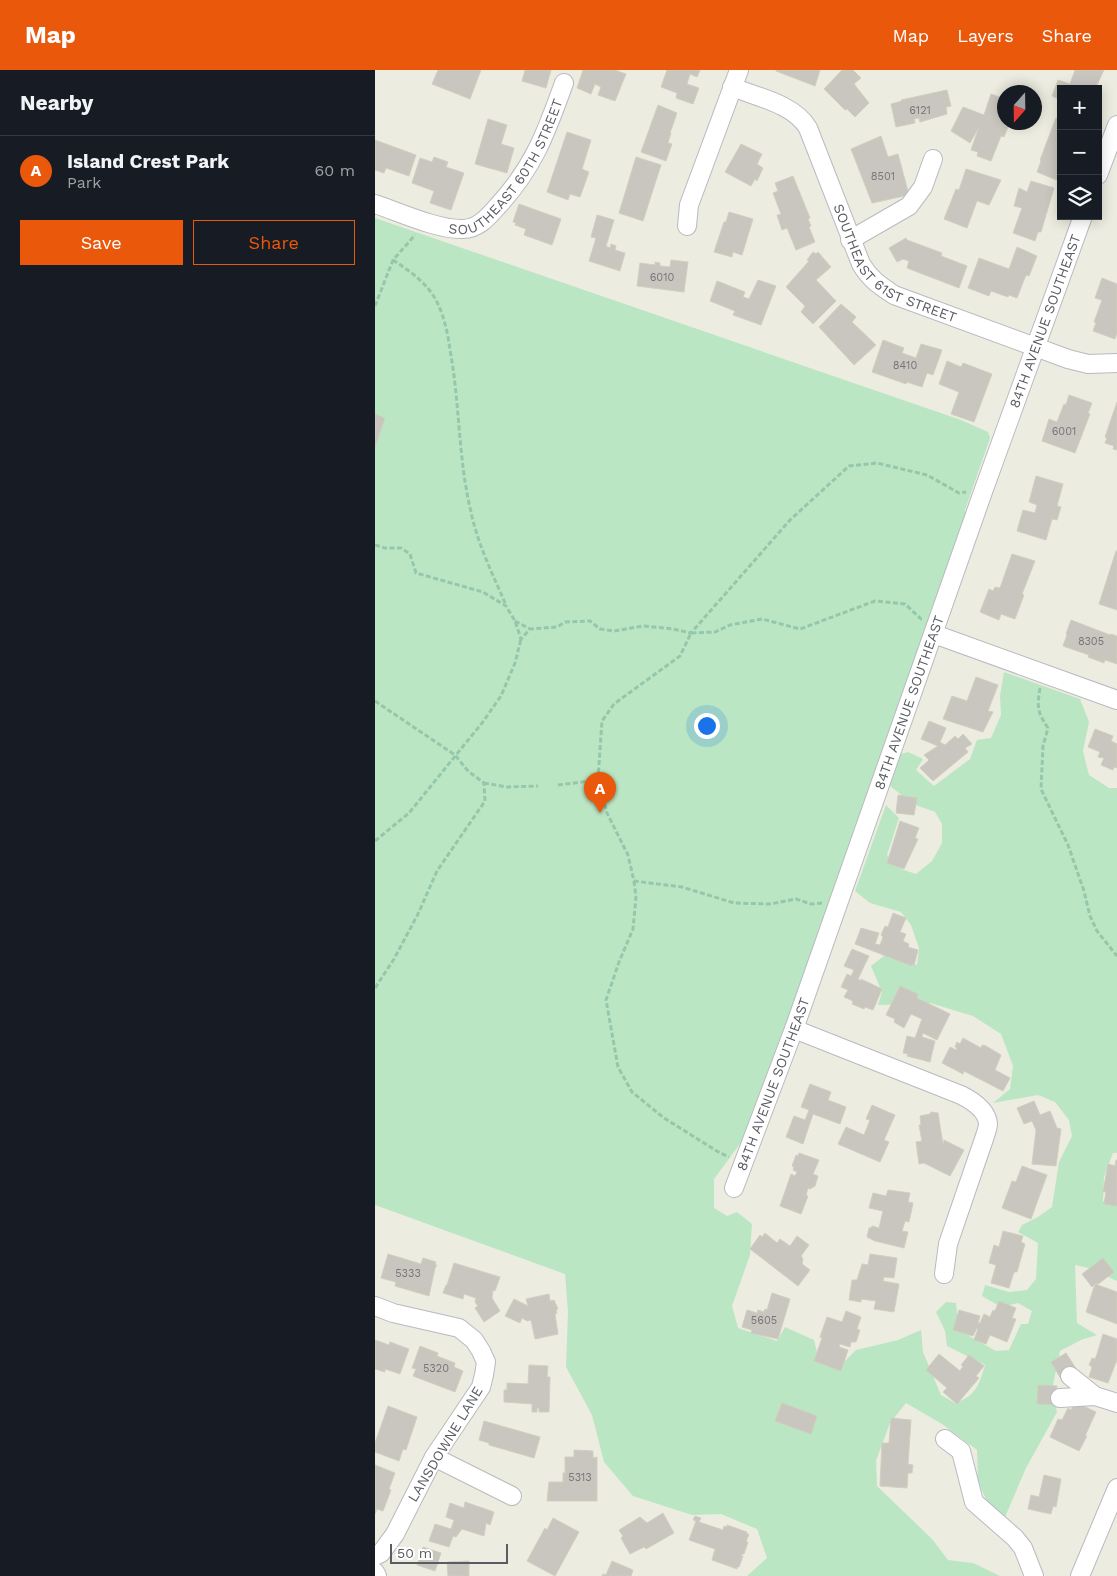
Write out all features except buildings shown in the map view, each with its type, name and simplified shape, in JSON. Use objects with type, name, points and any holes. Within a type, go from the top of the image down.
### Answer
[{"type":"street","points":[[687,226],[689,205],[739,70]]},
{"type":"street","name":"SOUTHEAST 60TH STREET","points":[[375,204],[425,221],[464,230],[475,227],[483,222],[507,196],[531,164],[547,130],[564,83]]},
{"type":"street","name":"SOUTHEAST 61ST STREET","points":[[732,87],[779,106],[803,120],[808,128],[850,240],[861,264],[869,277],[894,295],[1068,359],[1088,364],[1117,363]]},
{"type":"street","points":[[1102,164],[1117,124]]},
{"type":"street","points":[[850,240],[909,206],[923,187],[933,159]]},
{"type":"street","name":"84TH AVENUE SOUTHEAST","points":[[734,1188],[794,1029],[984,489],[1082,220]]},
{"type":"street","points":[[934,634],[1117,700]]},
{"type":"street","points":[[794,1029],[961,1095],[974,1101],[981,1108],[988,1123],[948,1244],[944,1274]]},
{"type":"street","name":"LANSDOWNE LANE","points":[[375,1306],[393,1313],[459,1328],[474,1340],[485,1362],[485,1375],[481,1386],[434,1457],[395,1534],[381,1553],[375,1556]]},
{"type":"street","points":[[1070,1376],[1095,1396]]},
{"type":"street","points":[[1060,1398],[1095,1396],[1117,1403]]},
{"type":"street","points":[[945,1439],[961,1451],[974,1502],[1015,1538],[1023,1548],[1034,1576]]},
{"type":"street","points":[[434,1457],[512,1496]]},
{"type":"street","points":[[1080,1576],[1117,1488]]},
{"type":"street","points":[[375,1572],[377,1576]]},
{"type":"path","points":[[375,306],[393,260],[411,241],[425,221]]},
{"type":"path","points":[[393,260],[416,275],[437,301],[448,335],[456,378],[465,476],[471,513],[484,554],[506,606],[515,621],[521,639]]},
{"type":"path","points":[[743,1163],[720,1153],[664,1118],[632,1092],[618,1067],[606,1000],[633,929],[636,898],[628,855],[607,813],[598,780],[602,721],[615,704],[680,656],[691,633],[790,520],[849,466],[877,463],[927,475],[959,493],[984,489]]},
{"type":"path","points":[[375,545],[385,548],[401,548],[410,554],[416,573],[483,592],[506,606]]},
{"type":"path","points":[[515,621],[530,629],[557,627],[565,622],[590,621],[601,629],[614,631],[643,626],[691,633],[715,632],[730,625],[762,619],[800,629],[875,601],[905,604],[921,619]]},
{"type":"path","points":[[375,841],[409,813],[482,723],[501,696],[515,663],[521,639],[530,629]]},
{"type":"path","points":[[1041,682],[1037,705],[1042,719],[1048,728],[1043,746],[1041,789],[1068,845],[1084,891],[1090,916],[1097,931],[1117,956]]},
{"type":"path","points":[[375,701],[455,755],[468,771],[484,783],[507,786],[538,786]]},
{"type":"path","points":[[558,785],[598,780]]},
{"type":"path","points":[[375,988],[418,914],[437,871],[485,801],[484,783]]},
{"type":"path","points":[[634,881],[682,887],[734,902],[770,904],[796,899],[811,904],[839,903]]},
{"type":"green space","points":[[375,218],[961,420],[988,432],[990,438],[965,510],[965,522],[748,1133],[714,1179],[714,1208],[727,1216],[737,1212],[752,1224],[750,1255],[732,1306],[738,1328],[777,1341],[785,1327],[814,1340],[818,1356],[840,1366],[856,1350],[898,1340],[921,1330],[923,1352],[941,1395],[955,1403],[968,1397],[976,1389],[985,1365],[947,1346],[945,1331],[936,1312],[946,1302],[956,1303],[957,1313],[969,1336],[996,1351],[1009,1350],[1021,1324],[1028,1324],[1032,1311],[1018,1303],[1001,1307],[982,1296],[985,1285],[1009,1292],[1027,1290],[1036,1279],[1038,1243],[1018,1232],[1022,1225],[1052,1207],[1059,1162],[1072,1136],[1069,1120],[1055,1102],[1038,1095],[993,1103],[1010,1089],[1013,1066],[1001,1034],[973,1016],[930,1003],[878,1005],[882,992],[871,966],[884,956],[898,957],[917,965],[919,948],[911,925],[901,912],[870,903],[855,891],[886,805],[899,818],[887,855],[901,869],[916,874],[932,861],[942,843],[942,824],[935,812],[913,804],[890,786],[898,755],[908,752],[923,759],[916,770],[934,786],[970,759],[977,740],[991,738],[1001,715],[1000,696],[1004,672],[1080,699],[1089,722],[1083,751],[1089,775],[1109,788],[1117,788],[1117,1153],[1113,1153],[1104,1177],[1103,1201],[1117,1204],[1117,1281],[1089,1268],[1075,1265],[1077,1323],[1097,1335],[1081,1340],[1060,1351],[1052,1390],[1057,1412],[1026,1468],[1005,1517],[989,1506],[978,1481],[977,1450],[942,1424],[906,1403],[890,1423],[876,1461],[877,1486],[932,1539],[948,1560],[973,1563],[1000,1576],[747,1576],[767,1558],[757,1529],[721,1514],[692,1515],[633,1496],[604,1462],[592,1415],[566,1367],[568,1312],[565,1274],[375,1205]]},
{"type":"place","name":"Island Crest Park","points":[[600,813]]}]
